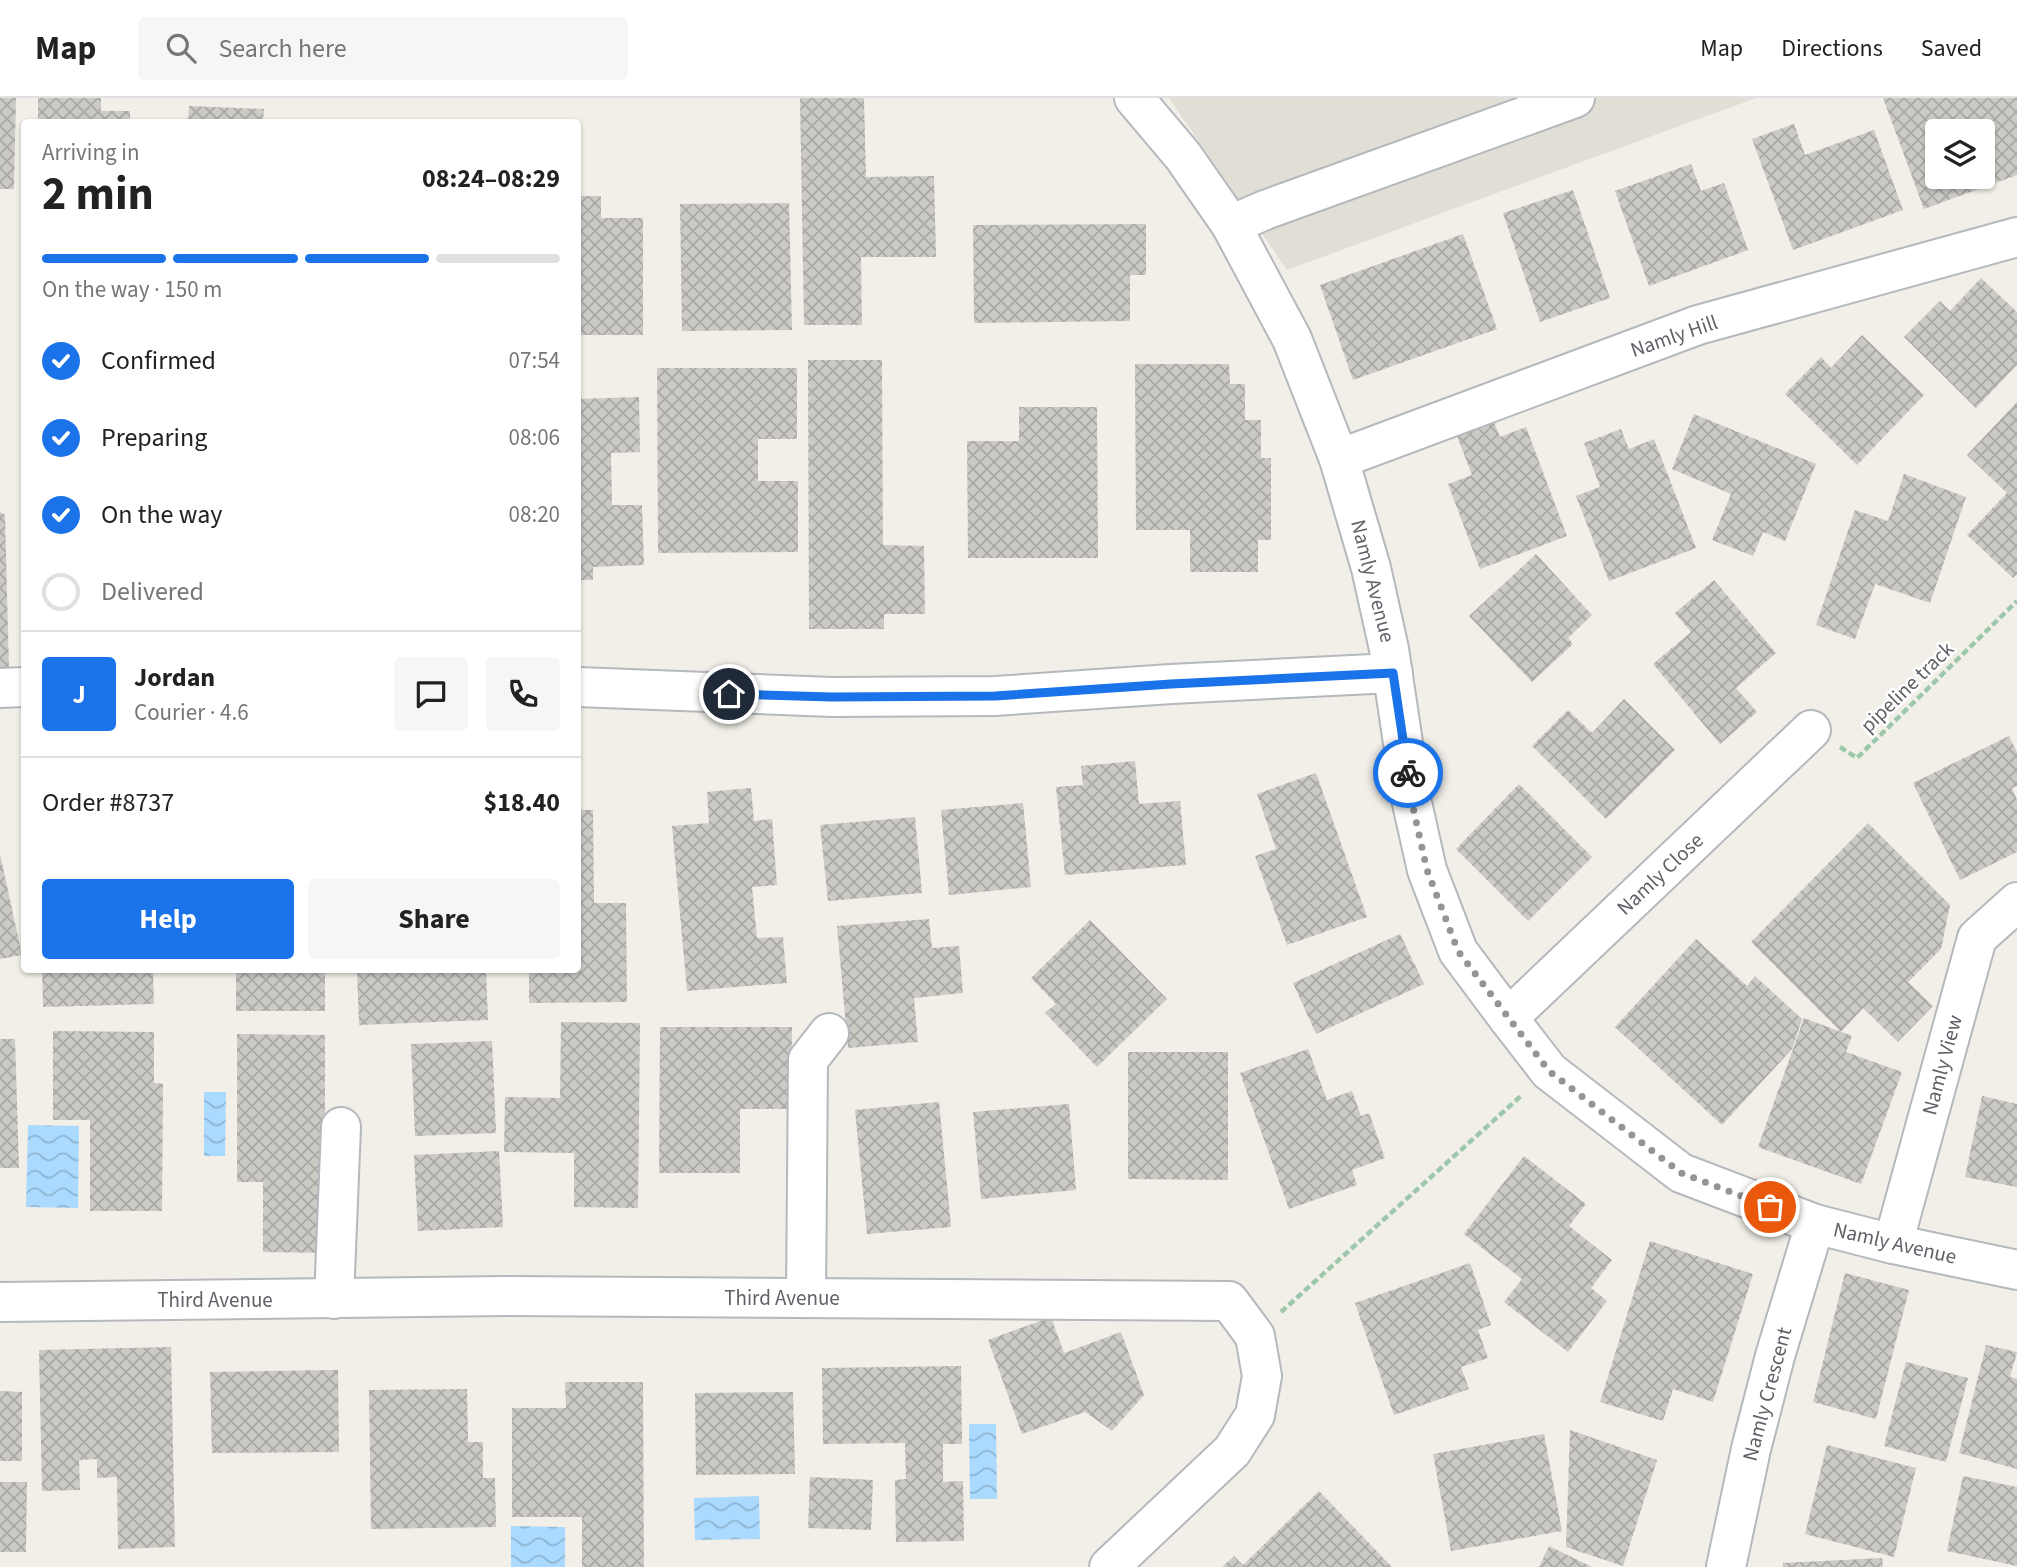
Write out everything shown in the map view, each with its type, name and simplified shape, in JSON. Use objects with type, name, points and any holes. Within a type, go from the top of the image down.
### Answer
[{"type":"street","name":"Namly Avenue","points":[[1134,98],[1183,156],[1231,225],[1292,338],[1339,459],[1371,568],[1393,673],[1412,803],[1427,870],[1458,951],[1508,1018],[1549,1071],[1681,1173],[1815,1224],[1893,1244],[2017,1270]]},
{"type":"street","points":[[1231,225],[1265,210],[1575,98]]},
{"type":"street","name":"Namly Hill","points":[[1339,459],[1698,325],[2017,237]]},
{"type":"street","points":[[581,687],[832,697],[995,696],[1393,673]]},
{"type":"street","points":[[0,688],[21,687]]},
{"type":"street","name":"Namly Close","points":[[1508,1018],[1811,730]]},
{"type":"street","name":"Namly View","points":[[1893,1244],[1977,939],[2017,902]]},
{"type":"street","points":[[806,1298],[808,1060],[829,1033]]},
{"type":"street","points":[[334,1299],[341,1128]]},
{"type":"street","name":"Namly Crescent","points":[[1726,1567],[1751,1450],[1775,1356],[1815,1224]]},
{"type":"street","name":"Third Avenue","points":[[0,1302],[507,1296],[1228,1301],[1255,1336],[1262,1376],[1255,1415],[1232,1451],[1109,1567]]},
{"type":"path","name":"pipeline track","points":[[1811,730],[1857,758],[2017,601]]},
{"type":"path","points":[[1255,1336],[1549,1071]]},
{"type":"shaded area","points":[[1169,98],[1756,98],[1287,270]]},
{"type":"water","points":[[204,1092],[226,1092],[225,1156],[204,1156]]},
{"type":"water","points":[[28,1125],[79,1126],[78,1208],[26,1207]]},
{"type":"water","points":[[969,1424],[996,1424],[997,1499],[970,1499]]},
{"type":"water","points":[[759,1496],[760,1539],[695,1540],[694,1498]]},
{"type":"water","points":[[511,1526],[565,1527],[565,1567],[511,1567]]},
{"type":"building","points":[[0,98],[16,98],[14,189],[0,189]]},
{"type":"building","points":[[38,98],[101,98],[101,111],[130,111],[130,119],[38,119]]},
{"type":"building","points":[[800,98],[864,98],[866,177],[934,176],[936,257],[861,257],[862,325],[804,325]]},
{"type":"building","points":[[1883,98],[2017,98],[2017,175],[1995,183],[1995,119],[1925,119],[1925,189],[1979,189],[1924,209]]},
{"type":"building","points":[[189,106],[264,109],[263,119],[188,119]]},
{"type":"building","points":[[1794,124],[1805,155],[1874,130],[1903,210],[1793,250],[1752,139]]},
{"type":"building","points":[[1691,164],[1701,191],[1724,183],[1748,250],[1649,286],[1615,191]]},
{"type":"building","points":[[1573,190],[1610,298],[1540,322],[1503,213]]},
{"type":"building","points":[[581,196],[601,196],[601,218],[643,218],[643,335],[581,335]]},
{"type":"building","points":[[789,203],[792,330],[682,331],[680,204]]},
{"type":"building","points":[[1146,224],[1146,275],[1130,275],[1130,321],[974,323],[973,225]]},
{"type":"building","points":[[1463,234],[1497,329],[1353,380],[1320,285]]},
{"type":"building","points":[[1981,278],[2017,312],[2017,365],[1976,408],[1904,337],[1940,301],[1950,311]]},
{"type":"building","points":[[1862,335],[1924,395],[1857,465],[1785,394],[1821,357],[1831,368]]},
{"type":"building","points":[[808,360],[882,360],[883,545],[924,546],[925,614],[884,614],[884,629],[809,629]]},
{"type":"building","points":[[1135,364],[1229,364],[1230,384],[1245,384],[1245,420],[1261,420],[1261,458],[1271,458],[1271,540],[1258,540],[1258,572],[1190,572],[1190,530],[1136,530]]},
{"type":"building","points":[[657,368],[797,368],[797,439],[758,439],[758,481],[798,481],[798,552],[658,553]]},
{"type":"building","points":[[639,397],[640,452],[611,453],[612,505],[642,505],[644,565],[593,567],[593,580],[581,580],[581,399]]},
{"type":"building","points":[[2017,402],[2017,574],[2013,578],[1967,535],[2007,493],[1967,455]]},
{"type":"building","points":[[1019,407],[1097,407],[1098,558],[968,558],[967,441],[1019,441]]},
{"type":"building","points":[[1694,414],[1816,464],[1785,541],[1763,532],[1753,556],[1712,540],[1731,494],[1672,469]]},
{"type":"building","points":[[1492,417],[1500,437],[1526,427],[1567,536],[1480,569],[1448,484],[1472,475],[1455,431]]},
{"type":"building","points":[[1621,429],[1629,449],[1654,439],[1696,548],[1609,581],[1576,496],[1600,487],[1584,443]]},
{"type":"building","points":[[1904,474],[1966,497],[1930,603],[1875,584],[1855,639],[1816,625],[1855,510],[1888,521]]},
{"type":"building","points":[[0,512],[5,515],[9,670],[0,671]]},
{"type":"building","points":[[1536,554],[1592,615],[1568,638],[1573,644],[1532,682],[1469,616]]},
{"type":"building","points":[[1714,580],[1776,653],[1736,688],[1757,712],[1720,744],[1653,664],[1691,632],[1675,613]]},
{"type":"building","points":[[1624,699],[1675,750],[1606,819],[1532,746],[1568,710],[1592,733]]},
{"type":"building","points":[[2009,736],[2017,752],[2017,786],[2012,788],[2017,800],[2017,852],[1960,880],[1913,783]]},
{"type":"building","points":[[1135,761],[1139,804],[1180,801],[1186,865],[1065,875],[1056,787],[1083,785],[1081,766]]},
{"type":"building","points":[[1316,773],[1367,917],[1287,945],[1255,856],[1276,849],[1257,794]]},
{"type":"building","points":[[1519,784],[1592,857],[1528,921],[1456,849]]},
{"type":"building","points":[[751,788],[754,821],[772,819],[777,885],[752,887],[757,938],[783,937],[787,983],[687,991],[672,826],[709,823],[707,792]]},
{"type":"building","points":[[1023,803],[1031,887],[949,895],[941,810]]},
{"type":"building","points":[[581,810],[593,810],[594,903],[626,903],[627,1002],[529,1003],[529,973],[581,973]]},
{"type":"building","points":[[915,817],[922,893],[828,901],[820,825]]},
{"type":"building","points":[[1868,823],[1950,905],[1941,949],[1908,982],[1933,1006],[1898,1042],[1863,1008],[1841,1032],[1751,942]]},
{"type":"building","points":[[0,854],[21,955],[0,959]]},
{"type":"building","points":[[929,919],[932,948],[959,946],[963,993],[914,998],[918,1042],[848,1048],[837,926]]},
{"type":"building","points":[[1090,920],[1167,999],[1097,1067],[1045,1013],[1056,1004],[1031,978]]},
{"type":"building","points":[[1400,934],[1424,984],[1316,1034],[1293,983]]},
{"type":"building","points":[[1696,939],[1747,986],[1755,976],[1802,1019],[1792,1049],[1722,1125],[1615,1027]]},
{"type":"building","points":[[42,973],[153,973],[154,1004],[43,1007]]},
{"type":"building","points":[[236,973],[325,973],[325,1011],[236,1011]]},
{"type":"building","points":[[357,973],[486,973],[488,1020],[359,1025]]},
{"type":"building","points":[[1804,1018],[1852,1036],[1846,1052],[1902,1072],[1861,1184],[1758,1147]]},
{"type":"building","points":[[561,1022],[640,1023],[638,1208],[574,1207],[574,1153],[504,1152],[505,1097],[560,1098]]},
{"type":"building","points":[[660,1027],[792,1027],[791,1109],[740,1109],[740,1173],[659,1173]]},
{"type":"building","points":[[53,1031],[154,1032],[154,1083],[163,1084],[162,1211],[90,1211],[90,1120],[53,1120]]},
{"type":"building","points":[[237,1034],[325,1035],[325,1253],[263,1252],[263,1182],[237,1182]]},
{"type":"building","points":[[0,1039],[15,1039],[19,1168],[0,1168]]},
{"type":"building","points":[[492,1041],[496,1133],[415,1136],[411,1044]]},
{"type":"building","points":[[1308,1049],[1327,1100],[1352,1091],[1361,1116],[1369,1113],[1385,1158],[1352,1170],[1357,1185],[1289,1209],[1240,1073]]},
{"type":"building","points":[[1128,1052],[1228,1052],[1228,1180],[1128,1179]]},
{"type":"building","points":[[1982,1096],[2017,1104],[2017,1187],[1965,1177]]},
{"type":"building","points":[[939,1102],[951,1227],[867,1234],[855,1110]]},
{"type":"building","points":[[1069,1104],[1076,1190],[981,1199],[973,1112]]},
{"type":"building","points":[[499,1151],[503,1227],[418,1231],[414,1155]]},
{"type":"building","points":[[1524,1156],[1586,1204],[1569,1226],[1612,1260],[1591,1288],[1607,1301],[1568,1352],[1504,1302],[1522,1279],[1464,1234]]},
{"type":"building","points":[[1650,1241],[1753,1274],[1713,1402],[1673,1389],[1663,1421],[1600,1402]]},
{"type":"building","points":[[1470,1263],[1491,1325],[1478,1330],[1488,1358],[1461,1367],[1469,1389],[1394,1415],[1355,1303]]},
{"type":"building","points":[[1845,1273],[1909,1290],[1876,1419],[1813,1402]]},
{"type":"building","points":[[1051,1317],[1064,1353],[1121,1332],[1144,1395],[1112,1431],[1085,1412],[1022,1434],[988,1340]]},
{"type":"building","points":[[1986,1345],[2017,1352],[2010,1377],[2017,1379],[2017,1469],[1959,1453]]},
{"type":"building","points":[[171,1347],[175,1547],[118,1549],[117,1477],[97,1478],[97,1459],[79,1460],[80,1490],[42,1491],[39,1350]]},
{"type":"building","points":[[1906,1362],[1968,1378],[1946,1462],[1884,1446]]},
{"type":"building","points":[[961,1366],[962,1444],[943,1444],[943,1482],[963,1481],[964,1541],[896,1542],[895,1480],[906,1479],[905,1443],[823,1444],[822,1368]]},
{"type":"building","points":[[338,1370],[339,1452],[212,1453],[210,1372]]},
{"type":"building","points":[[565,1382],[643,1382],[644,1567],[582,1567],[582,1517],[512,1517],[512,1408],[566,1408]]},
{"type":"building","points":[[467,1389],[468,1442],[483,1442],[483,1478],[495,1478],[496,1527],[371,1529],[369,1390]]},
{"type":"building","points":[[0,1391],[22,1392],[22,1461],[0,1461]]},
{"type":"building","points":[[793,1392],[795,1474],[696,1475],[695,1393]]},
{"type":"building","points":[[1570,1430],[1657,1460],[1623,1566],[1566,1547]]},
{"type":"building","points":[[1544,1434],[1562,1531],[1451,1551],[1433,1454]]},
{"type":"building","points":[[1827,1445],[1916,1468],[1894,1557],[1805,1534]]},
{"type":"building","points":[[1963,1476],[2017,1487],[2017,1566],[1947,1551]]},
{"type":"building","points":[[810,1477],[873,1480],[871,1530],[808,1528]]},
{"type":"building","points":[[0,1482],[27,1482],[26,1552],[0,1552]]},
{"type":"building","points":[[1319,1491],[1392,1567],[1222,1567],[1234,1556],[1243,1565]]},
{"type":"building","points":[[1549,1546],[1592,1567],[1539,1567]]},
{"type":"building","points":[[1882,1558],[1883,1567],[1783,1567],[1783,1563]]},
{"type":"way so far","points":[[1408,773],[1427,870],[1458,951],[1549,1071],[1681,1173],[1770,1207]]},
{"type":"route","points":[[729,694],[832,697],[995,696],[1393,673],[1408,773]]}]
